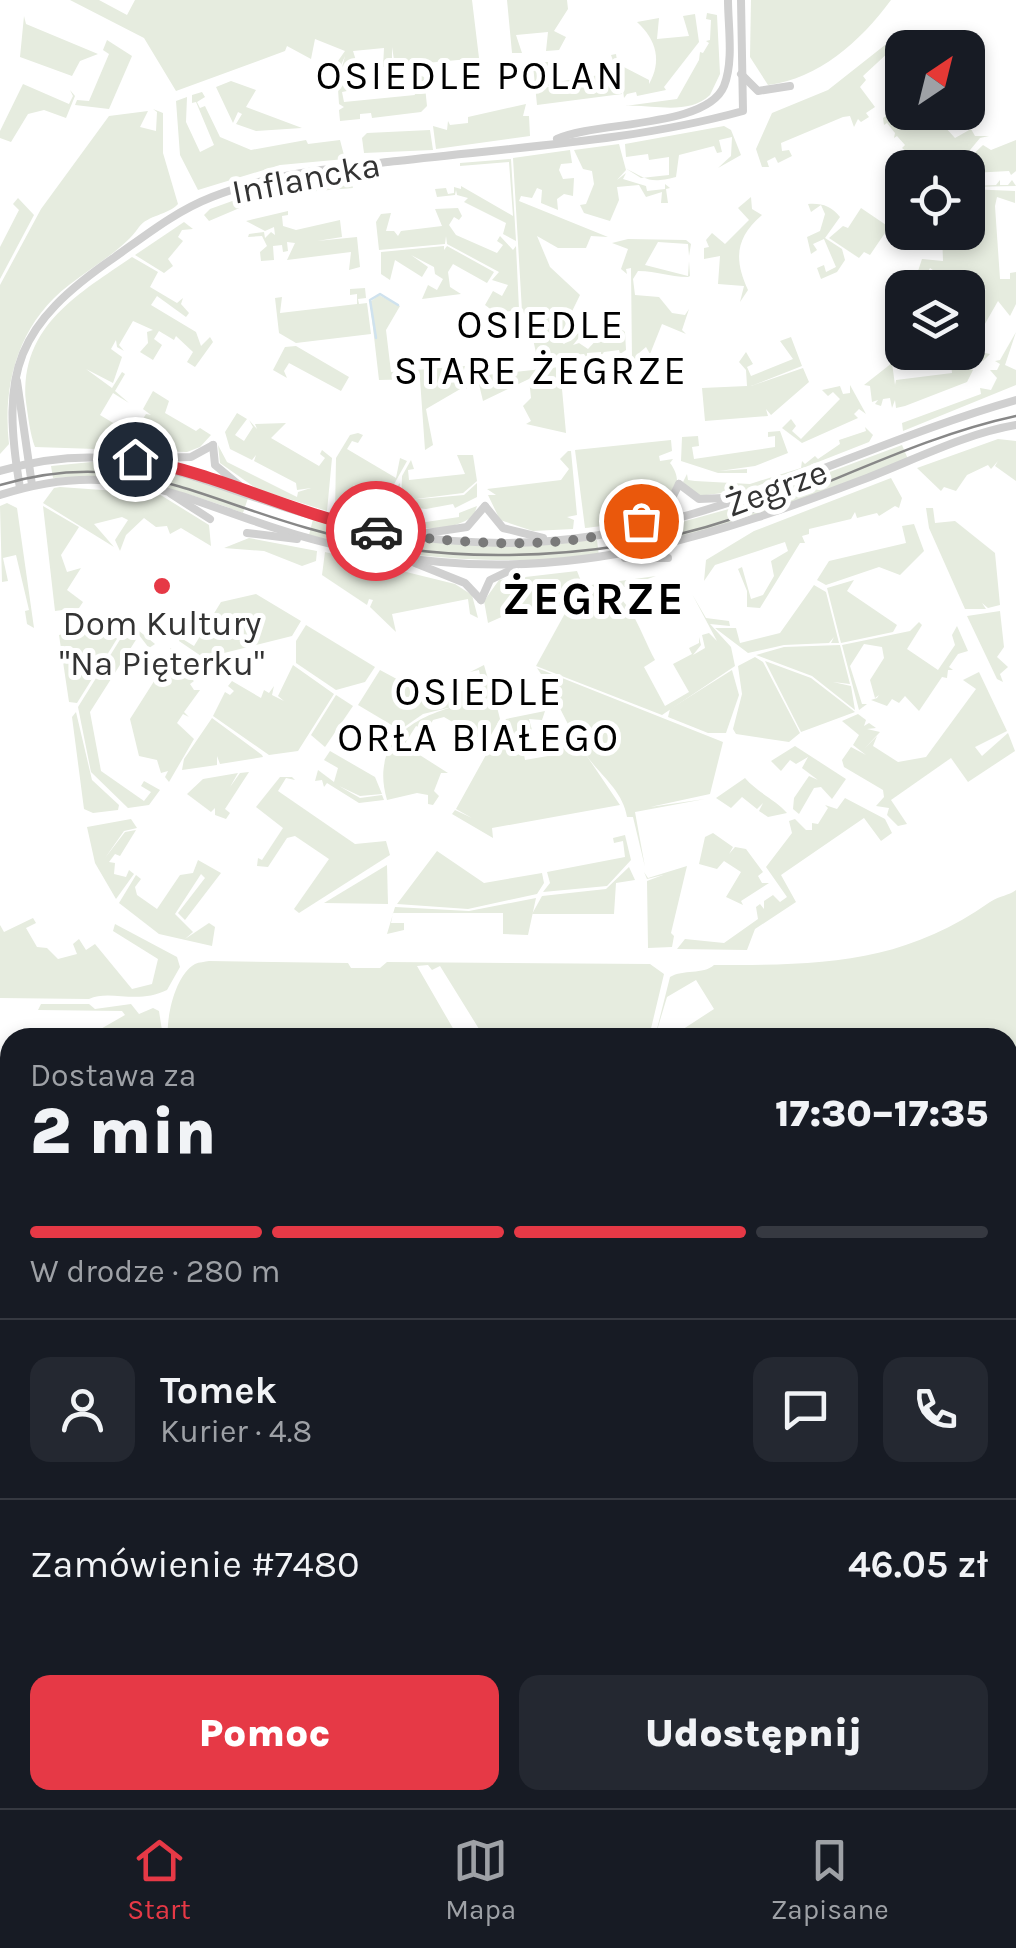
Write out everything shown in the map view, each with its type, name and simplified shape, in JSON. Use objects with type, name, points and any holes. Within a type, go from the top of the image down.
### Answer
[{"type":"street","name":"Inflancka","points":[[548,143],[594,127],[690,113],[715,100],[728,74],[728,0]]},
{"type":"street","points":[[742,0],[741,74],[758,90],[790,86]]},
{"type":"street","name":"Inflancka","points":[[20,488],[10,402],[17,371],[36,324],[58,298],[152,231],[208,198],[285,175],[670,129],[743,111],[741,74]]},
{"type":"street","name":"Inflancka","points":[[17,371],[32,485]]},
{"type":"street","name":"Żegrze","points":[[0,472],[28,464],[95,456],[135,459],[184,470],[331,521],[407,536],[500,542],[558,539],[688,518],[758,496],[1016,398]]},
{"type":"street","name":"Żegrze","points":[[0,495],[32,485],[98,479],[154,485],[320,542],[397,557],[523,565],[611,557],[679,544],[754,521],[989,432],[1016,429]]},
{"type":"street","points":[[135,459],[191,457],[213,445],[215,466],[253,496]]},
{"type":"street","points":[[613,533],[667,508],[679,484],[699,499],[758,496]]},
{"type":"street","points":[[154,485],[210,519]]},
{"type":"street","points":[[407,536],[468,526],[484,506],[493,520],[507,530],[558,539]]},
{"type":"street","points":[[728,537],[754,521]]},
{"type":"street","points":[[247,533],[320,542]]},
{"type":"street","points":[[397,557],[466,582],[481,600],[491,579],[523,565]]},
{"type":"street","points":[[611,557],[668,558]]},
{"type":"shaded area","points":[[70,0],[99,0],[127,15],[135,0],[472,0],[479,58],[395,66],[392,47],[392,66],[383,67],[384,48],[353,51],[359,70],[341,71],[345,56],[339,70],[333,68],[345,51],[315,39],[311,59],[287,46],[285,51],[176,91],[144,38]]},
{"type":"shaded area","points":[[507,0],[567,0],[568,9],[554,31],[566,37],[559,50],[546,51],[548,32],[516,35],[522,53],[512,53]]},
{"type":"shaded area","points":[[751,0],[891,0],[837,56],[804,75],[768,85],[750,57]]},
{"type":"shaded area","points":[[707,13],[717,15],[720,74],[710,95],[681,107],[625,106],[677,99],[700,52],[709,43],[706,41],[710,40],[711,20],[706,19]]},
{"type":"shaded area","points":[[695,14],[699,42],[664,87],[666,90],[637,96],[636,92],[624,98],[620,65],[649,80],[649,84],[655,68],[653,44],[637,22],[659,18],[657,39],[689,36],[683,16]]},
{"type":"shaded area","points":[[24,16],[26,24],[98,54],[80,61],[72,76],[20,57]]},
{"type":"shaded area","points":[[107,40],[132,56],[109,109],[75,105],[77,100],[89,101],[109,54],[103,50]]},
{"type":"shaded area","points":[[885,45],[885,56],[863,76],[866,80],[860,87],[875,107],[866,113],[869,117],[861,122],[858,119],[854,127],[850,116],[843,117],[781,143],[782,151],[789,150],[792,156],[778,163],[775,157],[767,161],[769,167],[762,167],[756,149],[772,113],[828,90]]},
{"type":"shaded area","points":[[616,54],[622,94],[537,105],[533,65],[539,64],[541,88],[556,86],[546,86],[543,83],[541,62],[548,62],[546,84],[617,72],[611,55]]},
{"type":"shaded area","points":[[409,76],[424,77],[427,106],[421,112],[372,118],[371,113],[360,114],[360,119],[340,121],[339,110],[344,107],[339,104],[338,89],[343,83],[347,91],[342,92],[344,102],[415,95]]},
{"type":"shaded area","points":[[231,81],[256,90],[246,107],[302,128],[256,131],[236,124],[242,114],[238,112],[233,123],[216,87]]},
{"type":"shaded area","points":[[23,84],[69,104],[73,96],[70,90],[75,96],[66,118],[44,110],[28,114],[11,142],[0,138],[0,131]]},
{"type":"shaded area","points":[[202,92],[205,97],[197,102],[200,108],[205,106],[220,137],[251,150],[306,140],[308,144],[340,140],[345,159],[280,165],[198,190],[180,155],[176,101],[187,97],[186,122],[200,152],[214,145],[196,102],[192,103],[192,95]]},
{"type":"shaded area","points":[[526,104],[523,116],[529,116],[530,136],[436,149],[433,126],[447,130],[448,121],[450,125],[468,123],[468,117]]},
{"type":"shaded area","points":[[153,109],[163,113],[163,153],[178,204],[143,223],[116,250],[52,300],[38,317],[26,336],[12,377],[8,399],[9,444],[0,454],[0,285],[41,209],[109,116],[148,111],[140,127],[156,131],[157,112]]},
{"type":"shaded area","points":[[724,126],[731,130],[741,155],[718,168],[731,156],[732,137],[719,140],[722,152],[717,153],[714,146],[679,155],[676,177],[644,178],[669,175],[669,157],[626,157],[625,144]]},
{"type":"shaded area","points":[[430,130],[433,150],[364,153],[362,138],[367,133]]},
{"type":"shaded area","points":[[893,130],[948,130],[955,138],[972,130],[975,136],[989,136],[980,138],[970,150],[905,150],[905,145],[897,136],[894,138]]},
{"type":"shaded area","points":[[1016,140],[1016,171],[1011,175],[1009,171],[985,172],[985,150],[978,150],[983,145],[991,150]]},
{"type":"shaded area","points":[[619,144],[626,170],[617,180],[626,173],[623,179],[646,186],[647,191],[665,189],[665,184],[670,188],[666,189],[668,203],[661,203],[662,192],[646,197],[639,185],[617,187],[619,200],[610,221],[584,213],[580,205],[586,204],[594,184],[592,171],[583,169],[574,150]]},
{"type":"shaded area","points":[[570,150],[572,163],[561,164],[559,170],[563,179],[574,178],[573,196],[564,194],[557,199],[558,210],[541,203],[542,190],[537,188],[532,198],[521,196],[519,201],[608,237],[591,236],[586,248],[558,248],[537,236],[550,267],[580,295],[558,340],[564,344],[589,325],[573,345],[579,343],[588,349],[613,322],[625,332],[626,350],[620,354],[619,350],[604,352],[601,356],[601,352],[587,353],[587,358],[584,354],[571,355],[571,364],[566,365],[565,355],[559,356],[559,364],[539,366],[528,317],[522,311],[513,158]]},
{"type":"shaded area","points":[[511,159],[516,241],[503,234],[506,223],[464,202],[468,198],[457,195],[456,190],[455,195],[437,197],[435,189],[446,188],[448,194],[461,186],[513,216],[509,162],[460,166]]},
{"type":"shaded area","points":[[349,175],[353,188],[270,195],[209,221],[204,215],[210,209],[277,185]]},
{"type":"shaded area","points":[[1000,180],[1000,185],[1008,185],[1012,180],[1016,186],[985,187]]},
{"type":"shaded area","points":[[985,190],[1015,191],[1015,203],[997,197],[995,206],[1000,279],[1010,279],[1010,273],[1016,272],[1016,304],[1010,316],[998,301],[985,324],[985,270],[918,270],[922,259],[943,261],[943,250],[985,250]]},
{"type":"shaded area","points":[[751,197],[752,209],[762,215],[742,241],[740,269],[748,290],[740,302],[744,286],[718,284],[720,256],[704,259],[704,248],[709,247],[706,240],[712,233],[725,244],[749,220],[738,208]]},
{"type":"shaded area","points":[[18,198],[34,215],[0,279],[0,247],[19,210],[13,204]]},
{"type":"shaded area","points":[[808,204],[818,204],[826,206],[840,217],[825,238],[842,249],[845,260],[837,272],[821,279],[817,268],[824,265],[826,272],[836,267],[824,239],[813,244],[817,250],[811,254],[807,237],[820,231],[825,214],[821,205],[811,212]]},
{"type":"shaded area","points":[[458,208],[462,216],[459,220],[454,217],[449,225],[456,235],[497,253],[503,245],[497,241],[500,236],[513,250],[516,246],[519,309],[497,314],[485,305],[493,291],[502,296],[508,285],[492,280],[499,272],[447,244],[446,236],[445,244],[379,250],[376,222],[381,214],[391,213],[386,231],[394,231],[398,236],[401,231],[442,226],[435,209]]},
{"type":"shaded area","points":[[861,208],[885,224],[885,233],[870,255],[864,252],[859,258],[829,238],[843,226],[848,228]]},
{"type":"shaded area","points":[[288,211],[288,215],[282,216],[283,226],[296,230],[340,220],[342,237],[317,241],[357,237],[360,267],[349,270],[351,252],[287,260],[295,243],[287,242],[288,251],[283,252],[282,245],[273,246],[274,260],[261,261],[260,252],[267,246],[262,236],[248,237],[249,234],[264,232],[265,238],[271,232],[275,235],[274,227],[265,231],[246,221]]},
{"type":"shaded area","points":[[184,222],[193,229],[182,230],[178,237],[183,241],[168,259],[173,266],[164,273],[135,255]]},
{"type":"shaded area","points":[[628,239],[686,240],[691,244],[689,256],[688,244],[658,242],[645,265],[688,276],[689,261],[690,276],[681,277],[638,271],[633,279],[635,295],[659,297],[672,313],[685,315],[689,309],[682,330],[686,334],[662,324],[650,354],[646,347],[639,353],[640,360],[632,361],[631,268],[626,269],[627,274],[621,269],[628,249],[612,243]]},
{"type":"shaded area","points":[[444,246],[444,250],[447,246],[494,272],[487,283],[453,264],[448,272],[450,287],[461,294],[422,299],[428,285],[437,290],[443,279],[435,274],[434,267],[411,255],[428,267],[422,277],[395,260],[390,280],[381,274],[381,252]]},
{"type":"shaded area","points":[[132,257],[158,272],[150,287],[177,303],[183,298],[181,304],[189,313],[186,317],[157,296],[151,305],[196,332],[201,346],[210,337],[213,342],[195,367],[187,362],[193,352],[176,336],[174,340],[159,331],[154,339],[162,345],[153,360],[140,352],[148,343],[147,332],[153,330],[133,321],[119,345],[124,351],[117,347],[116,340],[111,349],[122,357],[113,383],[86,369],[112,388],[122,372],[125,374],[115,391],[129,403],[113,393],[100,415],[133,435],[146,414],[151,415],[143,409],[153,391],[169,401],[165,413],[211,435],[200,447],[187,452],[35,447],[26,402],[26,375],[43,332],[75,298]]},
{"type":"shaded area","points":[[365,288],[366,298],[358,299],[359,304],[367,303],[371,334],[296,343],[279,333],[275,298],[282,297],[280,313],[357,304],[357,294],[350,295],[350,289]]},
{"type":"shaded area","points":[[379,295],[400,306],[386,330],[391,372],[465,366],[462,377],[467,389],[460,382],[462,388],[426,409],[433,445],[425,450],[420,379],[379,380],[370,302]]},
{"type":"shaded area","points":[[1016,332],[1005,365],[1016,370],[1016,385],[903,431],[902,423],[981,394],[980,388],[991,390],[997,378],[990,370],[997,370],[1000,364],[995,361],[1000,360]]},
{"type":"shaded area","points":[[791,337],[802,366],[751,386],[803,368],[809,382],[771,415],[766,409],[768,416],[705,421],[702,388],[747,386],[746,370],[739,362],[746,352],[753,364],[747,367],[751,376],[793,359],[780,341]]},
{"type":"shaded area","points":[[296,346],[349,377],[341,391],[289,363],[284,371],[287,378],[273,370],[285,347]]},
{"type":"shaded area","points":[[560,367],[566,433],[526,424],[531,421],[523,406],[531,398],[529,379],[483,401],[477,376]]},
{"type":"shaded area","points":[[885,368],[893,370],[895,385],[896,380],[952,373],[952,370],[973,370],[967,382],[896,408],[895,400],[892,408],[890,398],[883,399],[881,406],[875,404],[878,400],[872,402],[870,386],[864,385]]},
{"type":"shaded area","points":[[850,385],[866,414],[859,409],[854,414],[858,418],[802,443],[782,428],[791,419],[796,426],[792,431],[801,439],[840,399],[833,392],[828,396],[822,390],[840,386],[843,394],[850,393]]},
{"type":"shaded area","points":[[237,413],[247,419],[235,435],[244,441],[253,427],[249,420],[257,429],[255,424],[286,423],[271,438],[319,466],[325,458],[320,454],[322,450],[332,458],[327,511],[257,489],[220,463],[218,445],[227,462],[297,497],[298,492],[311,488],[297,490],[296,483],[254,461],[256,455],[252,460],[230,449],[225,432]]},
{"type":"shaded area","points":[[865,427],[873,435],[869,442],[747,490],[698,496],[683,482],[687,474],[688,480],[750,484],[801,468],[802,461],[805,464],[815,456],[818,459],[840,444],[839,440],[866,431]]},
{"type":"shaded area","points":[[780,431],[788,453],[755,466],[719,471],[747,469],[747,473],[718,473],[681,461],[682,437],[698,436],[699,446],[692,447],[694,459],[775,447],[775,436],[768,437],[768,432]]},
{"type":"shaded area","points":[[350,435],[363,435],[358,443],[352,441],[347,449],[396,478],[400,458],[407,461],[388,495],[400,483],[399,506],[357,498],[354,484],[349,510],[426,522],[459,517],[459,513],[477,506],[474,515],[461,523],[426,528],[335,513],[336,458]]},
{"type":"shaded area","points":[[998,439],[1016,441],[1016,481],[995,466],[998,461],[991,469],[988,465],[967,475],[956,491],[944,487],[941,491],[917,468]]},
{"type":"shaded area","points":[[671,440],[672,451],[659,456],[660,461],[673,459],[670,463],[677,478],[674,491],[665,501],[634,518],[585,528],[575,450]]},
{"type":"shaded area","points":[[902,445],[908,459],[756,517],[656,546],[653,530],[736,507]]},
{"type":"shaded area","points":[[568,451],[577,515],[567,517],[574,520],[573,529],[533,531],[500,520],[488,495],[496,495],[487,489],[561,480],[569,469],[560,459]]},
{"type":"shaded area","points":[[457,455],[473,455],[477,481],[463,493],[408,500],[464,495],[477,483],[477,497],[455,508],[453,504],[426,509],[401,506],[402,476],[411,460],[414,469],[408,470],[409,480],[465,474]]},
{"type":"shaded area","points":[[112,460],[146,464],[248,498],[243,513],[150,485],[103,478],[53,478],[51,466]]},
{"type":"shaded area","points":[[891,478],[902,498],[899,508],[895,506],[879,516],[877,513],[857,518],[855,512],[851,519],[809,529],[809,534],[802,536],[805,543],[800,543],[760,608],[747,607],[747,591],[738,569],[742,567],[751,599],[763,595],[774,576],[771,561],[788,551],[785,542],[715,565],[704,581],[706,560],[754,531]]},
{"type":"shaded area","points":[[54,488],[159,494],[209,525],[211,546],[181,528],[170,534],[167,526],[156,527],[144,518],[126,535],[120,551],[115,540],[128,520],[122,517],[94,524],[114,547],[43,503]]},
{"type":"shaded area","points":[[7,503],[17,508],[34,628],[27,624],[25,611],[29,610],[16,555],[3,558],[8,581],[2,582],[0,506]]},
{"type":"shaded area","points":[[43,506],[79,527],[61,555],[67,572],[81,568],[67,590],[83,602],[79,608],[55,611]]},
{"type":"shaded area","points":[[926,508],[933,508],[935,523],[955,521],[995,553],[1000,605],[988,608],[982,603],[986,609],[965,609],[929,528]]},
{"type":"shaded area","points":[[313,519],[341,526],[523,545],[597,540],[599,556],[489,560],[417,555],[309,535]]},
{"type":"shaded area","points":[[914,524],[924,551],[900,575],[879,567],[826,585],[817,580],[829,561],[906,543],[902,526]]},
{"type":"shaded area","points":[[249,538],[317,551],[316,561],[302,566],[264,551],[224,548]]},
{"type":"shaded area","points":[[325,552],[455,584],[472,595],[478,618],[470,614],[468,599],[392,614],[396,632],[370,607],[373,600],[369,599],[367,605],[322,575]]},
{"type":"shaded area","points":[[577,571],[581,581],[575,583],[557,617],[526,606],[511,612],[508,608],[506,615],[488,623],[484,601],[499,580]]},
{"type":"shaded area","points":[[656,576],[619,589],[599,586],[619,597],[633,614],[655,660],[644,667],[665,706],[689,692],[673,664],[692,654],[689,648],[699,643],[699,637],[701,645],[693,655],[705,648],[702,635],[709,633],[717,641],[692,594],[706,618],[729,621],[730,626],[710,624],[731,647],[735,666],[662,715],[536,666],[580,586],[582,596],[572,603],[597,589],[591,585]]},
{"type":"shaded area","points":[[854,580],[847,591],[897,625],[893,632],[841,643],[827,588]]},
{"type":"shaded area","points":[[814,585],[826,592],[839,643],[831,643],[834,637],[829,643],[784,645],[748,653],[715,628],[736,628],[740,643],[780,633]]},
{"type":"shaded area","points":[[256,594],[301,621],[292,636],[204,658],[179,641],[182,628],[181,638],[194,646],[221,602]]},
{"type":"shaded area","points":[[1000,611],[1004,647],[997,657],[1008,667],[1000,674],[1003,682],[997,679],[967,616]]},
{"type":"shaded area","points":[[919,622],[922,625],[907,649],[938,670],[955,645],[952,635],[957,626],[968,651],[958,654],[949,667],[953,670],[948,670],[947,678],[942,677],[919,711],[905,696],[899,703],[892,699],[887,706],[871,700],[877,698],[879,695],[875,698],[870,680],[884,658],[882,647],[864,644],[850,666],[862,704],[867,704],[859,710],[842,645],[910,631]]},
{"type":"shaded area","points":[[114,623],[125,626],[77,703],[69,702],[59,635]]},
{"type":"shaded area","points":[[306,625],[375,667],[365,682],[336,690],[296,663],[296,641]]},
{"type":"shaded area","points":[[133,626],[155,644],[149,648],[139,635],[90,712],[101,771],[144,801],[151,792],[141,786],[144,781],[160,790],[149,805],[128,808],[91,772],[78,707],[126,630]]},
{"type":"shaded area","points":[[840,645],[850,684],[833,682],[851,686],[855,710],[812,676],[756,655],[784,647]]},
{"type":"shaded area","points":[[170,648],[178,653],[173,657],[179,666],[185,664],[185,671],[190,671],[186,675],[194,681],[190,684],[194,690],[200,690],[184,712],[189,717],[183,714],[177,723],[194,739],[169,782],[165,777],[168,771],[161,773],[157,760],[139,756],[130,719],[172,653]]},
{"type":"shaded area","points":[[755,657],[763,662],[800,733],[789,742],[736,734],[733,729],[742,694],[738,666]]},
{"type":"shaded area","points":[[765,661],[811,678],[855,712],[801,732]]},
{"type":"shaded area","points":[[293,665],[334,694],[298,751],[269,755],[213,716],[225,692],[230,695],[234,691],[228,686],[232,681],[261,698],[264,690],[269,693],[274,686],[272,695],[284,701],[278,696]]},
{"type":"shaded area","points":[[484,665],[493,697],[423,714],[400,730],[358,705],[380,670],[432,698],[482,686],[479,670],[470,672]]},
{"type":"shaded area","points":[[537,668],[723,742],[710,794],[650,807],[705,799],[635,812],[645,867],[633,817],[627,817],[617,793],[589,759]]},
{"type":"shaded area","points":[[732,670],[739,695],[726,733],[708,733],[668,717],[670,709]]},
{"type":"shaded area","points":[[979,672],[1007,731],[975,747],[982,756],[1008,733],[1015,751],[968,782],[951,758],[891,800],[907,824],[898,826],[887,815],[889,808],[876,806],[884,797],[883,790],[844,767],[842,760],[851,747],[866,755],[853,745],[859,735],[842,721],[858,714],[866,720],[864,726],[869,723],[876,728],[867,729],[880,732],[865,748],[877,736],[873,746],[898,762],[926,757],[976,689],[963,680]]},
{"type":"shaded area","points":[[336,695],[353,706],[325,747],[311,735]]},
{"type":"shaded area","points":[[495,699],[500,719],[487,742],[444,717],[433,720],[427,731],[416,726],[404,745],[448,773],[441,773],[434,791],[439,796],[433,805],[428,804],[428,795],[417,793],[387,800],[383,775],[387,755],[397,738],[430,715]]},
{"type":"shaded area","points":[[545,711],[542,720],[529,719],[532,730],[518,722],[525,760],[559,754],[564,742],[576,740],[620,805],[492,828],[493,838],[452,814],[455,810],[472,818],[456,809],[497,735],[504,738],[507,732],[501,728],[506,719]]},
{"type":"shaded area","points":[[76,712],[92,780],[119,805],[118,810],[93,813],[84,809],[72,717]]},
{"type":"shaded area","points":[[212,718],[263,757],[220,764],[217,756],[217,765],[182,770],[184,759]]},
{"type":"shaded area","points":[[795,746],[846,779],[832,799],[821,787],[814,788],[799,814],[793,809],[794,798],[809,776],[818,780],[802,768],[808,757],[796,764],[790,760],[781,771],[771,761]]},
{"type":"shaded area","points":[[330,751],[375,777],[382,794],[360,796],[339,786],[360,798],[382,795],[384,800],[359,803],[327,783],[324,787],[322,780],[315,781],[318,770],[334,782],[338,768],[324,760]]},
{"type":"shaded area","points":[[249,772],[225,809],[230,813],[226,819],[215,815],[215,808],[211,812],[187,794],[203,779],[238,773],[230,787],[240,773]]},
{"type":"shaded area","points":[[280,777],[292,777],[295,780],[286,778],[278,791],[355,844],[386,841],[390,855],[299,913],[294,909],[329,859],[295,836],[287,838],[268,867],[257,866],[258,858],[262,860],[283,828],[256,807]]},
{"type":"shaded area","points":[[745,778],[787,813],[768,817],[759,811],[763,803],[757,809],[742,797],[731,808],[716,798]]},
{"type":"shaded area","points":[[845,798],[885,819],[892,833],[881,841],[864,818],[781,875],[796,902],[755,929],[747,950],[677,949],[685,939],[724,943],[758,919],[756,907],[760,904],[764,909],[764,901],[773,895],[780,902],[787,897],[766,867],[792,833],[789,821],[795,819],[806,830],[812,830],[812,823],[818,824],[828,808],[825,805],[837,809]]},
{"type":"shaded area","points":[[131,819],[137,828],[124,831],[105,858],[125,832],[136,830],[120,856],[115,854],[109,862],[115,863],[114,874],[126,877],[129,870],[134,874],[116,899],[95,863],[87,827]]},
{"type":"shaded area","points":[[713,833],[733,847],[729,854],[735,847],[746,849],[763,872],[758,876],[762,883],[769,883],[741,901],[743,905],[726,897],[741,872],[724,861],[717,869],[699,864],[705,837]]},
{"type":"shaded area","points":[[625,835],[631,860],[607,886],[543,892],[550,883],[547,872],[625,857],[623,841],[614,843],[613,838]]},
{"type":"shaded area","points":[[437,851],[484,883],[542,873],[544,883],[537,894],[468,909],[397,904]]},
{"type":"shaded area","points":[[198,860],[221,873],[185,920],[178,913],[205,878],[201,874],[175,914],[193,932],[185,939],[209,923],[215,927],[212,946],[159,934],[119,903],[136,875],[141,879],[135,887],[137,895],[157,909],[180,875],[193,873]]},
{"type":"shaded area","points":[[387,865],[388,904],[324,903]]},
{"type":"shaded area","points":[[687,866],[671,933],[672,947],[648,948],[647,881],[663,875],[647,879],[644,872],[648,878]]},
{"type":"shaded area","points":[[629,867],[635,880],[616,883],[614,914],[532,914],[542,896],[606,889]]},
{"type":"shaded area","points":[[1016,890],[1016,1028],[685,1028],[714,1009],[696,980],[667,997],[657,1028],[670,977],[675,975],[714,965],[824,962],[891,950],[957,923]]},
{"type":"shaded area","points":[[536,898],[528,935],[503,934],[503,913],[393,913],[395,907],[469,911]]},
{"type":"shaded area","points":[[393,915],[391,923],[404,923],[404,930],[387,934]]},
{"type":"shaded area","points":[[33,918],[36,923],[26,928],[37,947],[47,948],[58,959],[77,954],[73,944],[79,939],[86,950],[95,944],[132,989],[152,984],[158,959],[113,931],[115,924],[177,957],[180,967],[167,990],[145,996],[0,998],[0,925],[4,932]]},
{"type":"shaded area","points":[[387,962],[650,964],[664,974],[651,1028],[478,1028],[440,966],[432,970],[428,965],[417,966],[453,1028],[168,1028],[177,987],[195,964],[348,963],[351,968],[380,968]]},
{"type":"shaded area","points":[[41,1004],[89,1004],[95,1009],[131,1004],[139,1014],[153,1008],[159,1011],[162,1028],[102,1028],[125,1015],[122,1011],[38,1010]]},
{"type":"waterway","points":[[376,338],[370,300],[380,294],[398,305]]},
{"type":"tram line","points":[[0,485],[44,475],[122,474],[193,491],[332,535],[382,545],[483,555],[537,554],[622,546],[705,527],[944,436],[1016,416]]},
{"type":"way so far","points":[[376,531],[450,540],[534,542],[613,533],[641,521]]},
{"type":"place","name":"Dom Kultury \"Na Pięterku\"","points":[[162,586]]},
{"type":"district","name":"OSIEDLE POLAN","points":[[471,75]]},
{"type":"district","name":"OSIEDLE STARE ŻEGRZE","points":[[541,347]]},
{"type":"district","name":"ŻEGRZE","points":[[594,598]]},
{"type":"district","name":"OSIEDLE ORŁA BIAŁEGO","points":[[479,714]]},
{"type":"route","points":[[135,459],[184,470],[308,515],[376,531]]}]
